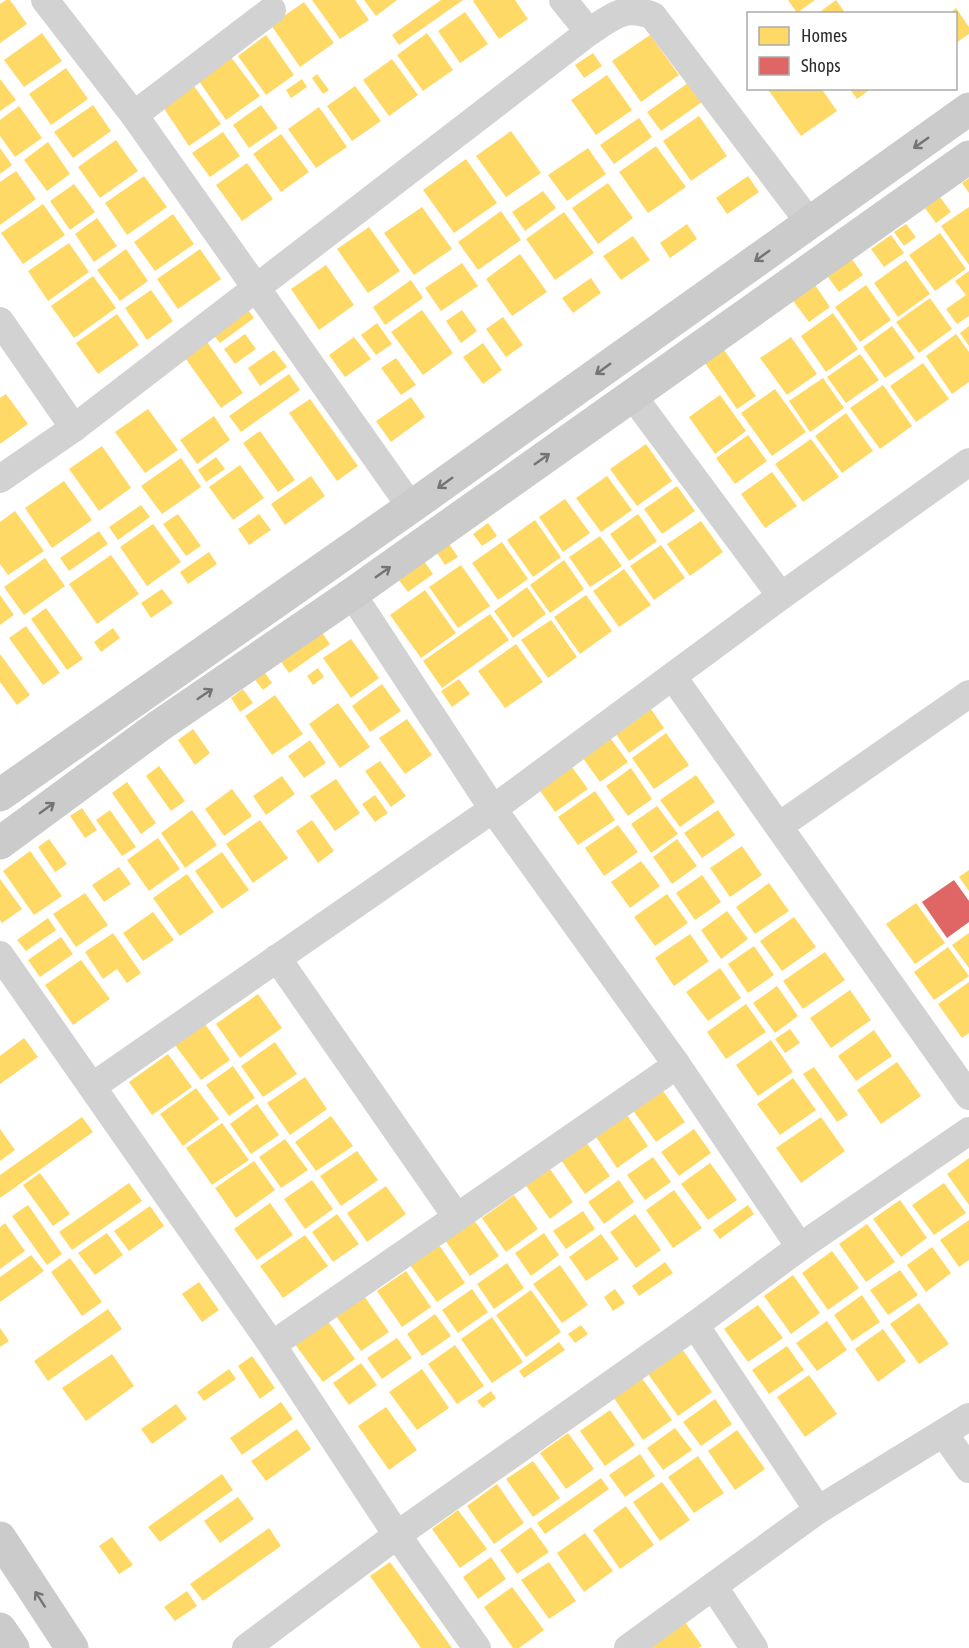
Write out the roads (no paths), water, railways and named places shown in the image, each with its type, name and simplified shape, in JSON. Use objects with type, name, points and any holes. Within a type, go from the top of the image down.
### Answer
[{"type":"street","points":[[45,0],[134,115],[411,507]]},
{"type":"street","points":[[563,0],[589,32]]},
{"type":"street","points":[[134,115],[275,3]]},
{"type":"street","points":[[0,479],[74,428],[257,290],[589,32],[622,10],[639,10],[653,16],[809,222]]},
{"type":"street","points":[[0,795],[411,507],[969,109]]},
{"type":"street","points":[[0,843],[159,726],[351,594],[969,157]]},
{"type":"street","points":[[0,321],[74,428]]},
{"type":"street","points":[[632,394],[781,596]]},
{"type":"street","points":[[93,1086],[493,809],[781,596],[969,462]]},
{"type":"street","points":[[351,594],[493,809],[677,1065],[800,1247]]},
{"type":"street","points":[[673,677],[969,1096]]},
{"type":"street","points":[[779,826],[969,694]]},
{"type":"street","points":[[0,955],[272,1345],[397,1535],[477,1648]]},
{"type":"street","points":[[277,958],[456,1216]]},
{"type":"street","points":[[272,1345],[677,1065]]},
{"type":"street","points":[[246,1648],[397,1535],[695,1325],[800,1247],[969,1131]]},
{"type":"street","points":[[695,1325],[818,1510]]},
{"type":"street","points":[[628,1648],[818,1510],[969,1417]]},
{"type":"street","points":[[944,1434],[969,1469]]},
{"type":"street","points":[[0,1538],[72,1648]]},
{"type":"street","points":[[714,1587],[754,1648]]},
{"type":"street","points":[[0,1629],[13,1648]]}]
